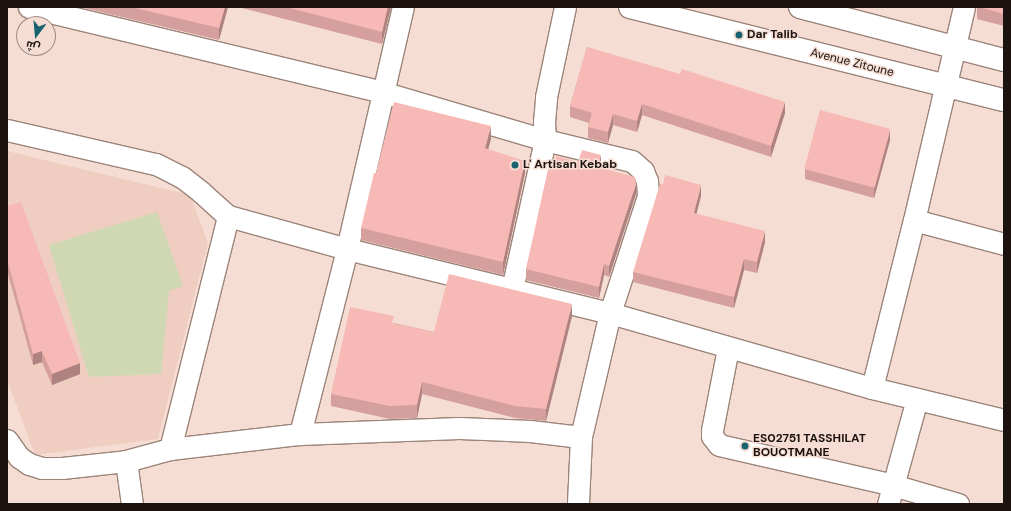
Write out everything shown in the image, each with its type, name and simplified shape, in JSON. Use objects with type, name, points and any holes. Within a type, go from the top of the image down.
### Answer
[{"type":"main road","name":"Avenue Zitoune","points":[[630,7],[946,87],[1004,100]]},
{"type":"main road","points":[[801,7],[1004,60]]},
{"type":"street","points":[[29,7],[382,92],[545,140],[632,161],[643,171],[647,181],[648,196],[610,313],[581,437],[578,504]]},
{"type":"street","points":[[300,434],[348,249],[382,92],[403,7]]},
{"type":"street","points":[[512,289],[545,140],[544,122],[546,97],[565,7]]},
{"type":"street","points":[[872,388],[914,220],[964,7]]},
{"type":"street","points":[[7,130],[156,164],[182,177],[228,216],[348,249],[610,313],[872,388],[1004,419]]},
{"type":"street","points":[[170,449],[228,216]]},
{"type":"street","points":[[914,220],[1004,244]]},
{"type":"street","points":[[728,348],[712,430],[712,436],[719,445],[891,494],[958,504]]},
{"type":"street","points":[[891,494],[917,399]]},
{"type":"street","points":[[7,440],[19,457],[29,464],[42,468],[62,468],[126,460],[170,449],[300,434],[460,428],[530,431],[581,437]]},
{"type":"street","points":[[126,460],[132,504]]},
{"type":"shaded area","points":[[7,151],[190,195],[208,243],[158,439],[35,455],[7,380]]},
{"type":"green space","points":[[157,212],[183,286],[169,291],[161,374],[89,377],[49,245]]},
{"type":"building","points":[[131,7],[225,7],[219,28]]},
{"type":"building","points":[[286,7],[388,7],[382,32]]},
{"type":"building","points":[[979,7],[1004,7],[1004,14]]},
{"type":"building","points":[[587,47],[680,74],[682,69],[785,102],[771,146],[642,104],[637,121],[613,114],[608,132],[588,127],[592,113],[570,106]]},
{"type":"building","points":[[394,102],[491,126],[485,148],[525,161],[503,262],[361,228],[374,173],[376,173]]},
{"type":"building","points":[[820,110],[891,129],[875,188],[804,169]]},
{"type":"building","points":[[582,150],[601,155],[598,167],[635,177],[636,184],[609,266],[604,264],[599,287],[526,269],[548,169],[552,171],[556,156],[578,162]]},
{"type":"building","points":[[665,175],[701,185],[694,213],[765,231],[757,262],[744,259],[734,297],[633,272],[660,184],[663,184]]},
{"type":"building","points":[[21,202],[80,363],[52,374],[42,351],[33,354],[7,259],[7,206]]},
{"type":"building","points":[[449,274],[572,304],[546,409],[515,406],[422,382],[417,405],[390,406],[331,394],[350,307],[394,316],[392,323],[434,332]]},
{"type":"place","name":"Dar Talib","points":[[739,35]]},
{"type":"place","name":"L' Artisan Kebab","points":[[515,165]]},
{"type":"place","name":"ES02751 TASSHILAT BOUOTMANE","points":[[745,446]]}]
